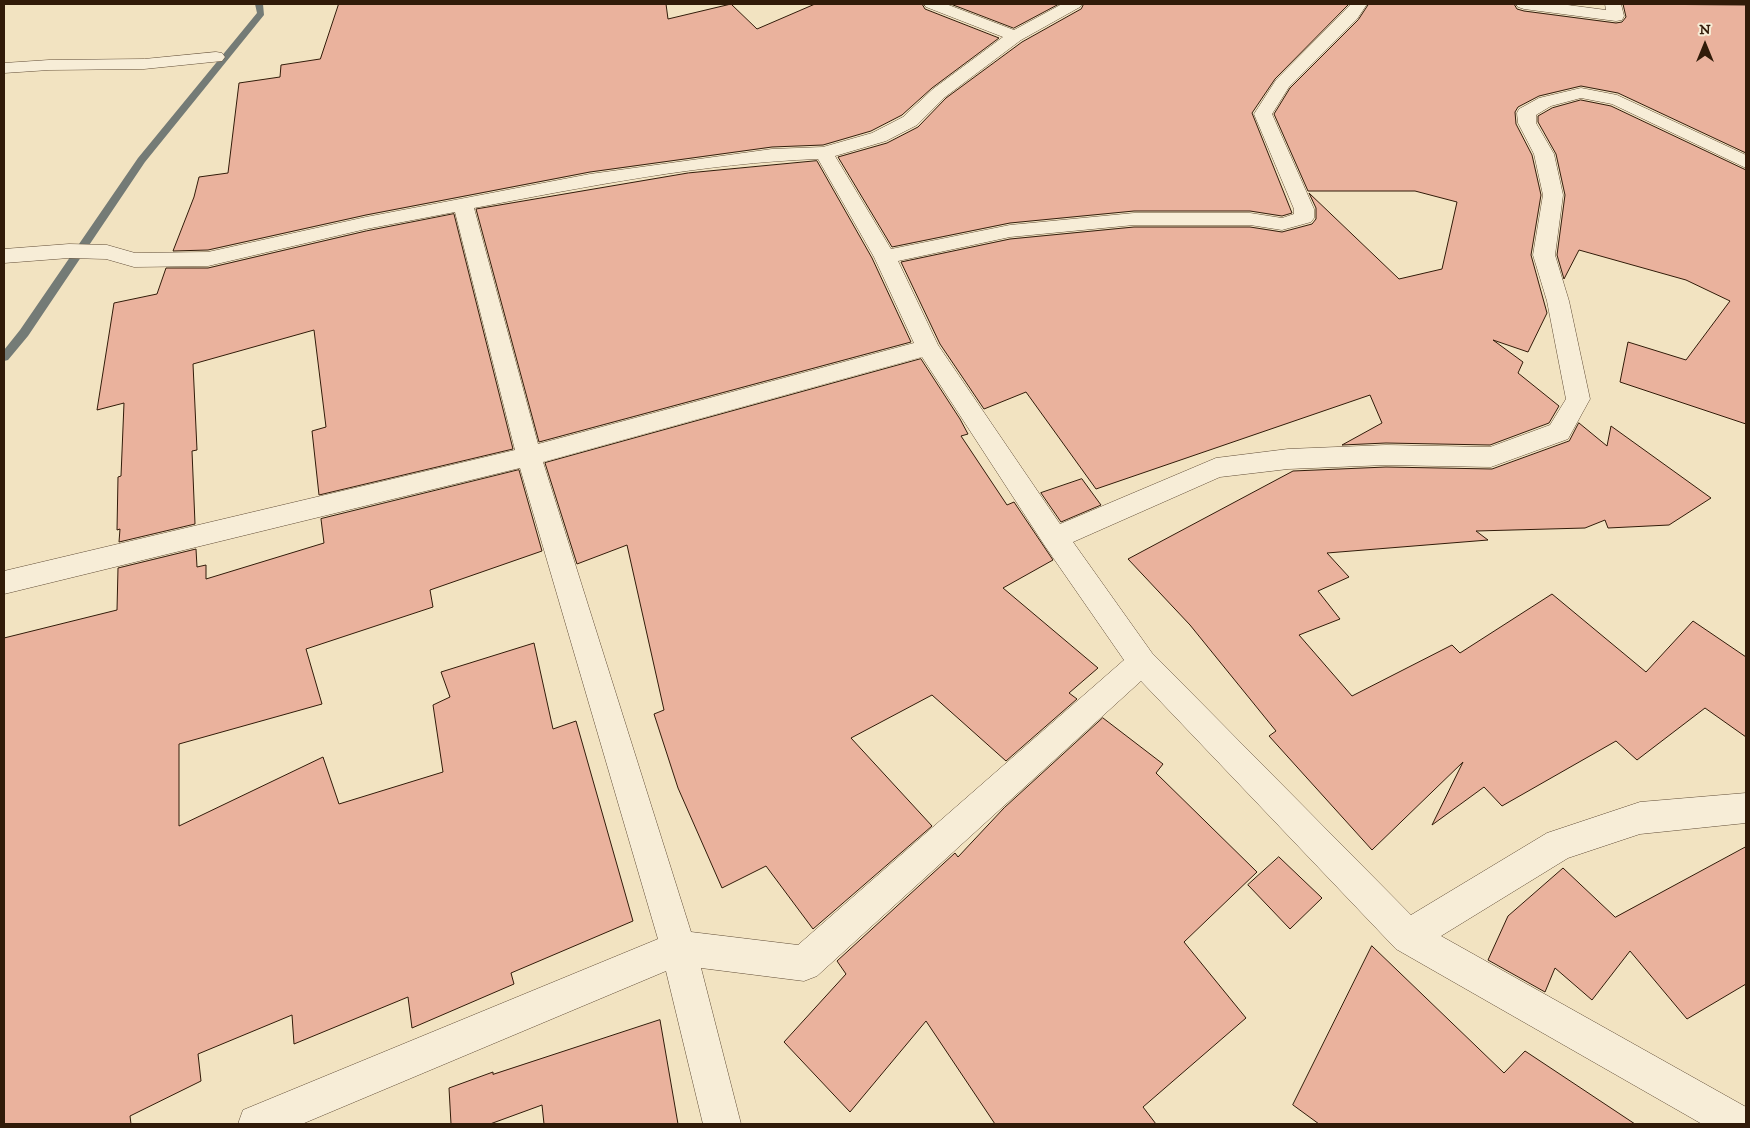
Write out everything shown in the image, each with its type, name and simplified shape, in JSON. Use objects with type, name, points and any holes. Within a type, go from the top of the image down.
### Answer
[{"type":"street","points":[[932,4],[1015,36]]},
{"type":"street","points":[[4,256],[69,251],[107,252],[134,260],[208,259],[366,223],[590,180],[680,166],[772,155],[824,153],[879,137],[910,121],[939,93],[1015,36],[1074,4]]},
{"type":"street","points":[[885,257],[1010,231],[1134,220],[1250,220],[1282,224],[1304,218],[1304,209],[1263,114],[1282,84],[1351,15],[1359,4]]},
{"type":"street","points":[[1524,4],[1616,16],[1612,4]]},
{"type":"street","points":[[4,68],[49,65],[144,64],[216,58]]},
{"type":"street","points":[[1055,538],[1216,468],[1288,459],[1386,455],[1490,457],[1559,432],[1578,399],[1558,301],[1544,255],[1553,195],[1544,154],[1527,124],[1526,118],[1526,113],[1545,102],[1581,93],[1617,100],[1746,162]]},
{"type":"street","points":[[824,153],[885,257],[928,347],[1055,538],[1142,662],[1408,936],[1739,1124]]},
{"type":"street","points":[[463,205],[529,456],[678,948],[722,1124]]},
{"type":"street","points":[[4,583],[529,456],[928,347]]},
{"type":"street","points":[[256,1124],[678,948],[804,963],[1142,662]]},
{"type":"street","points":[[1408,936],[1559,845],[1640,818],[1746,808]]},
{"type":"building","points":[[339,4],[666,4],[668,19],[731,4],[757,29],[815,4],[922,4],[925,9],[999,38],[932,88],[902,115],[871,131],[823,145],[772,147],[590,172],[366,215],[208,250],[173,251],[194,197],[199,177],[228,173],[239,83],[280,77],[281,65],[320,59]]},
{"type":"building","points":[[951,4],[1059,4],[1014,28]]},
{"type":"building","points":[[1084,4],[1349,4],[1275,79],[1252,113],[1292,213],[1282,216],[1250,211],[1134,211],[1010,223],[892,247],[838,157],[887,143],[918,127],[946,98],[1022,42],[1081,9]]},
{"type":"building","points":[[1369,4],[1514,4],[1517,9],[1524,11],[1616,23],[1622,22],[1626,17],[1623,4],[1746,5],[1746,153],[1618,93],[1581,86],[1539,96],[1518,107],[1515,112],[1516,124],[1532,155],[1541,195],[1531,255],[1547,313],[1528,352],[1493,340],[1523,362],[1518,373],[1559,406],[1549,423],[1490,445],[1386,443],[1342,445],[1382,423],[1370,395],[1096,489],[1026,392],[984,409],[940,344],[901,262],[1010,239],[1134,227],[1250,227],[1282,232],[1312,224],[1316,219],[1316,208],[1309,193],[1399,279],[1442,269],[1457,202],[1415,191],[1308,191],[1274,114],[1290,88],[1358,20]]},
{"type":"building","points":[[1581,100],[1611,106],[1746,170],[1746,424],[1620,382],[1628,342],[1686,360],[1730,301],[1686,280],[1579,250],[1564,279],[1557,255],[1565,195],[1556,154],[1538,122],[1538,116],[1552,108]]},
{"type":"building","points":[[817,161],[872,258],[911,342],[539,442],[476,209],[688,173]]},
{"type":"building","points":[[454,214],[513,449],[319,495],[312,431],[326,427],[314,330],[193,364],[197,450],[192,451],[195,524],[119,542],[120,529],[117,530],[118,477],[121,476],[124,403],[97,410],[114,303],[157,294],[166,268],[208,268],[366,231]]},
{"type":"building","points":[[921,359],[968,434],[961,436],[1007,505],[1014,502],[1053,560],[1003,588],[1098,668],[1069,693],[1077,699],[1006,761],[932,695],[851,738],[932,826],[813,929],[766,866],[722,888],[678,788],[654,714],[664,710],[627,545],[577,564],[545,463]]},
{"type":"building","points":[[1579,423],[1607,446],[1611,426],[1711,498],[1669,525],[1608,528],[1605,520],[1585,528],[1476,531],[1488,540],[1327,553],[1349,577],[1318,591],[1340,619],[1299,635],[1352,696],[1452,645],[1460,653],[1552,594],[1646,672],[1693,621],[1746,657],[1746,737],[1705,708],[1637,760],[1616,741],[1502,806],[1484,787],[1432,825],[1463,762],[1372,850],[1269,736],[1276,731],[1190,625],[1128,559],[1293,471],[1386,467],[1492,469],[1569,441]]},
{"type":"building","points":[[519,470],[542,551],[430,590],[433,607],[306,649],[322,704],[179,744],[179,826],[323,757],[339,804],[443,772],[433,705],[450,697],[441,672],[534,643],[553,729],[576,721],[633,921],[511,973],[514,984],[412,1028],[408,997],[294,1044],[292,1015],[198,1054],[201,1081],[130,1116],[131,1124],[4,1124],[4,638],[117,610],[118,568],[196,549],[197,567],[206,565],[206,579],[324,543],[321,519]]},
{"type":"building","points":[[1082,479],[1101,505],[1061,522],[1041,493]]},
{"type":"building","points":[[1103,718],[1163,764],[1156,773],[1257,872],[1184,942],[1246,1018],[1143,1107],[1156,1124],[995,1124],[926,1021],[850,1112],[784,1042],[846,974],[837,961],[955,853],[958,857],[1004,808]]},
{"type":"building","points":[[1746,847],[1746,984],[1687,1019],[1630,951],[1592,1000],[1555,968],[1545,992],[1488,960],[1508,916],[1563,868],[1615,917]]},
{"type":"building","points":[[1279,857],[1322,898],[1290,929],[1248,885]]},
{"type":"building","points":[[1372,946],[1504,1073],[1525,1051],[1635,1124],[1319,1124],[1293,1105]]},
{"type":"building","points":[[660,1020],[678,1124],[544,1124],[542,1105],[490,1124],[451,1124],[449,1088],[493,1072],[493,1074]]},
{"type":"waterway","points":[[4,357],[24,333],[141,160],[261,13],[259,4]]}]
